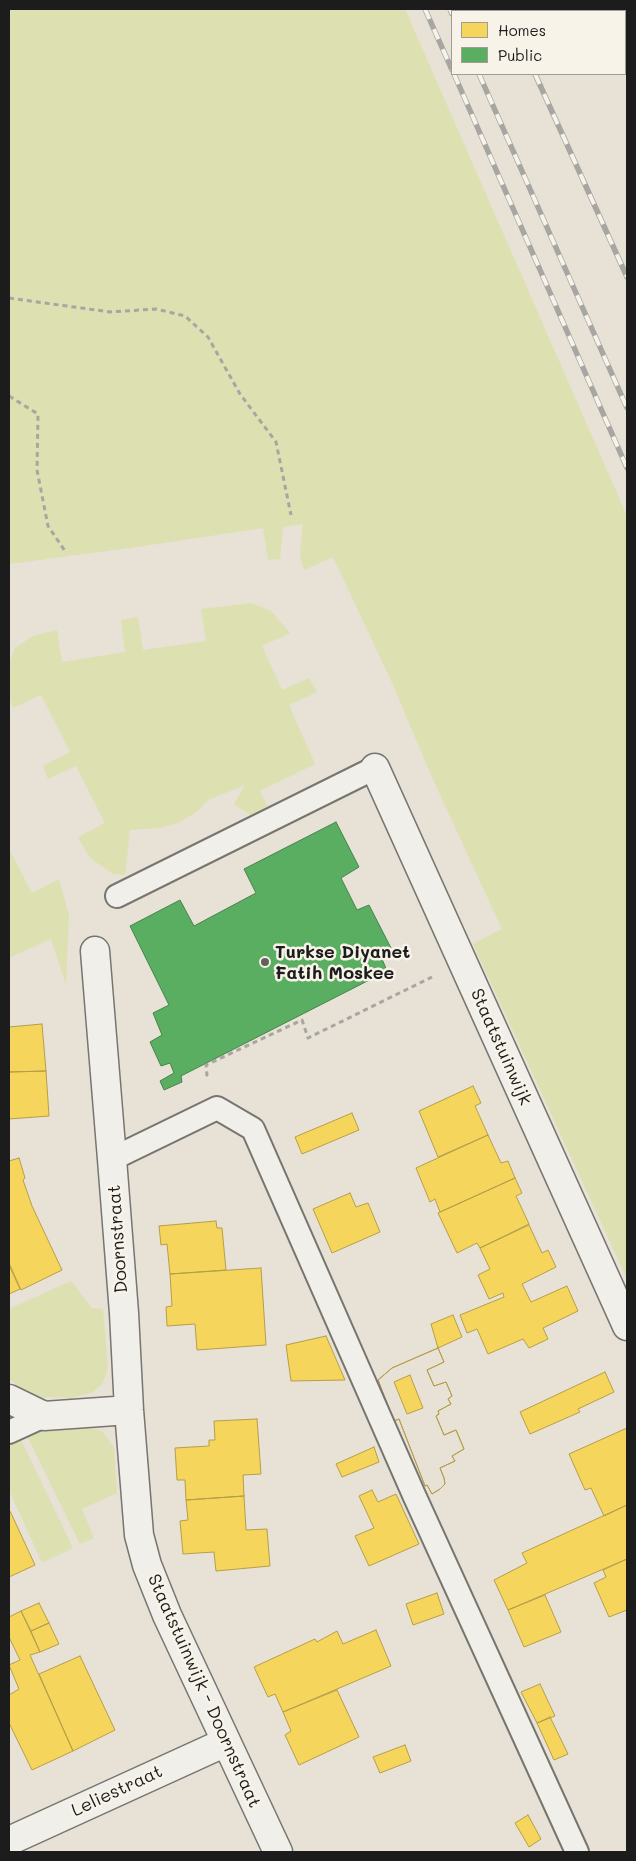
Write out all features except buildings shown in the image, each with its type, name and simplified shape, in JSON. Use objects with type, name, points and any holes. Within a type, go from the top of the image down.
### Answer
[{"type":"street","name":"Staatstuinwijk","points":[[375,768],[627,1326]]},
{"type":"street","name":"Doornstraat","points":[[95,952],[124,1313],[138,1528]]},
{"type":"street","points":[[9,1399],[44,1416],[129,1410]]},
{"type":"street","name":"Staatstuinwijk - Doornstraat","points":[[138,1528],[147,1565],[167,1615],[278,1852]]},
{"type":"street","name":"Leliestraat","points":[[11,1835],[226,1742]]},
{"type":"lane","points":[[117,896],[375,768]]},
{"type":"lane","points":[[112,1158],[217,1108],[253,1129],[414,1495],[577,1852]]},
{"type":"lane","points":[[9,1432],[44,1416]]},
{"type":"path","points":[[9,298],[110,312],[156,309],[185,316],[208,337],[240,394],[276,442],[291,515]]},
{"type":"path","points":[[9,396],[38,414],[37,470],[46,516],[48,526],[65,551]]},
{"type":"path","points":[[198,1079],[207,1075],[206,1065],[302,1020],[308,1038],[439,973]]},
{"type":"green space","points":[[9,9],[405,9],[627,516],[627,1279],[473,944],[502,929],[431,775],[393,685],[333,557],[304,570],[300,556],[303,524],[283,527],[280,559],[268,560],[263,528],[9,564]]},
{"type":"green space","points":[[251,603],[271,611],[290,633],[262,646],[282,690],[309,678],[317,692],[289,705],[315,764],[260,791],[267,806],[251,815],[234,804],[245,785],[208,800],[198,811],[180,822],[160,828],[130,830],[125,875],[113,874],[90,858],[78,837],[105,823],[76,766],[48,779],[43,766],[70,752],[41,695],[13,708],[9,697],[9,663],[15,648],[33,636],[57,630],[62,662],[125,652],[121,620],[138,617],[143,650],[206,641],[201,609]]},
{"type":"green space","points":[[9,849],[32,893],[59,879],[69,915],[66,984],[51,939],[9,958]]},
{"type":"green space","points":[[71,1281],[92,1308],[103,1309],[108,1368],[103,1383],[93,1392],[71,1398],[42,1397],[29,1394],[9,1379],[9,1309]]},
{"type":"green space","points":[[93,1428],[103,1432],[114,1448],[117,1493],[82,1509],[94,1538],[80,1544],[27,1436],[37,1430]]},
{"type":"green space","points":[[21,1440],[73,1548],[42,1563],[9,1490],[9,1446]]},
{"type":"railway","points":[[425,9],[451,68]]},
{"type":"railway","points":[[454,75],[627,468]]},
{"type":"railway","points":[[479,75],[627,408]]},
{"type":"railway","points":[[535,75],[627,277]]},
{"type":"place","name":"Turkse Diyanet Fatih Moskee","points":[[265,962]]}]
